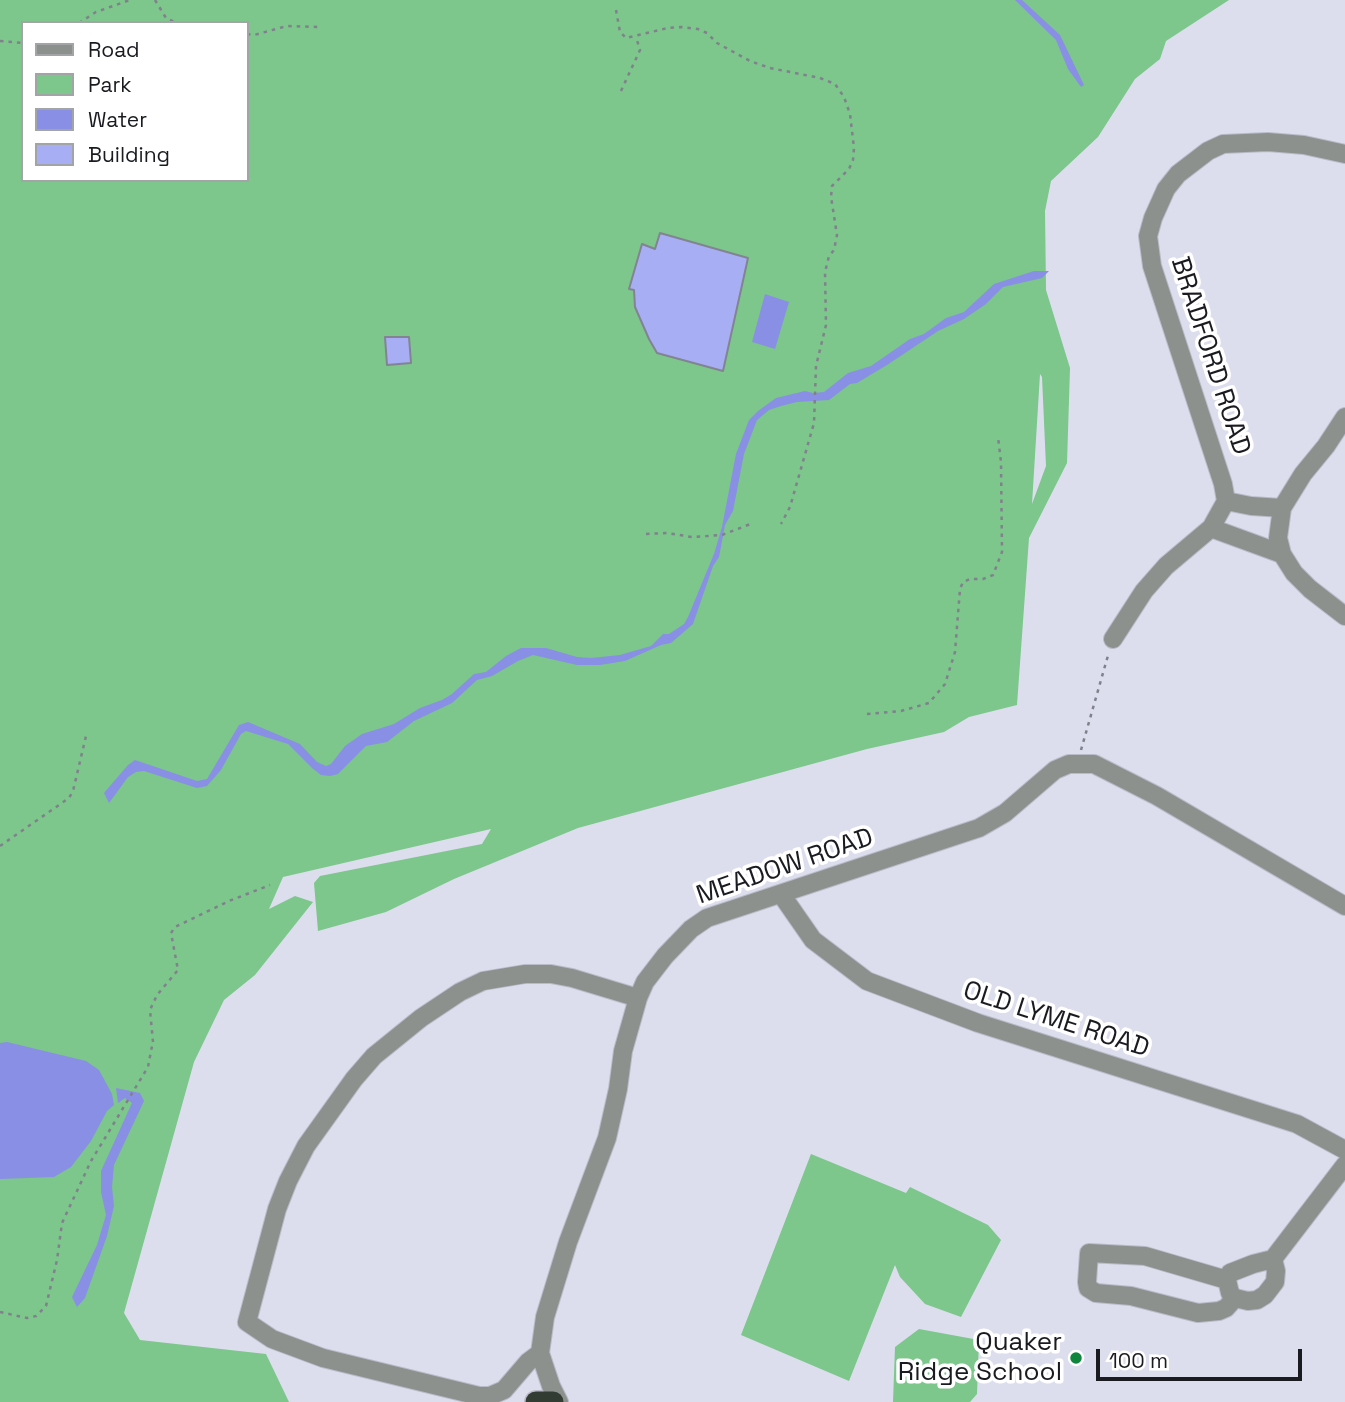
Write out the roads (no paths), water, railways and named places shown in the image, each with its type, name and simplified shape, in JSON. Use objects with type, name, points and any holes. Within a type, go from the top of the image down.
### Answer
[{"type":"highway","points":[[536,1402],[553,1402]]},
{"type":"street","name":"BRADFORD ROAD","points":[[1226,501],[1223,484],[1152,266],[1148,236],[1153,218],[1166,189],[1178,174],[1208,151],[1223,144],[1268,142],[1304,145],[1345,154]]},
{"type":"street","points":[[1345,417],[1282,508],[1278,538],[1282,554],[1302,581],[1345,615]]},
{"type":"street","points":[[1113,639],[1151,582],[1211,528],[1226,501],[1282,508]]},
{"type":"street","points":[[1211,528],[1282,554]]},
{"type":"street","name":"MEADOW ROAD","points":[[559,1402],[540,1353],[551,1293],[607,1138],[618,1089],[622,1051],[638,998],[645,982],[665,956],[699,923],[707,918],[979,828],[1005,813],[1055,770],[1069,764],[1094,764],[1157,796],[1345,906]]},
{"type":"street","name":"OLD LYME ROAD","points":[[782,894],[813,940],[867,981],[978,1023],[1297,1124],[1345,1150]]},
{"type":"street","points":[[540,1353],[528,1362],[504,1390],[490,1396],[479,1396],[323,1358],[272,1339],[247,1322],[277,1209],[288,1181],[306,1146],[374,1056],[421,1018],[482,981],[525,974],[551,974],[638,998]]},
{"type":"street","points":[[1273,1259],[1276,1271],[1271,1289],[1257,1300],[1235,1298],[1230,1293],[1227,1280],[1230,1273],[1273,1259],[1345,1165]]},
{"type":"street","points":[[1227,1280],[1145,1256],[1089,1253],[1088,1288],[1096,1293],[1131,1296],[1198,1313],[1219,1311],[1235,1298]]},
{"type":"water","points":[[1015,0],[1022,0],[1060,35],[1084,85],[1081,87],[1068,69],[1056,40]]},
{"type":"water","points":[[1034,271],[1049,271],[1042,278],[1003,287],[986,304],[964,319],[938,331],[887,365],[857,383],[850,384],[829,400],[781,406],[769,410],[757,420],[744,454],[733,511],[725,525],[719,557],[713,566],[693,624],[671,643],[625,661],[600,665],[577,665],[533,655],[492,676],[477,680],[452,703],[414,721],[387,742],[366,746],[338,774],[321,775],[288,744],[246,731],[241,734],[221,770],[207,786],[197,788],[144,771],[136,772],[128,777],[109,803],[104,793],[135,760],[197,781],[207,779],[239,725],[248,722],[300,744],[317,762],[326,766],[331,764],[345,746],[362,734],[394,724],[420,708],[442,700],[474,674],[486,672],[521,648],[546,648],[591,658],[620,655],[651,646],[663,634],[669,634],[684,624],[688,617],[722,527],[736,454],[749,420],[758,411],[776,398],[805,391],[824,392],[848,373],[871,366],[946,318],[964,312],[994,284]]},
{"type":"water","points":[[765,294],[789,302],[775,349],[752,342]]},
{"type":"water","points":[[7,1042],[86,1061],[99,1070],[112,1094],[114,1105],[107,1111],[91,1141],[71,1167],[54,1177],[0,1179],[0,1043]]},
{"type":"water","points":[[116,1088],[140,1093],[144,1101],[114,1165],[114,1206],[107,1236],[85,1298],[77,1307],[72,1297],[97,1245],[106,1215],[101,1192],[101,1171],[132,1103],[125,1098],[118,1103]]},
{"type":"place","name":"Quaker Ridge School","points":[[1076,1358]]}]
